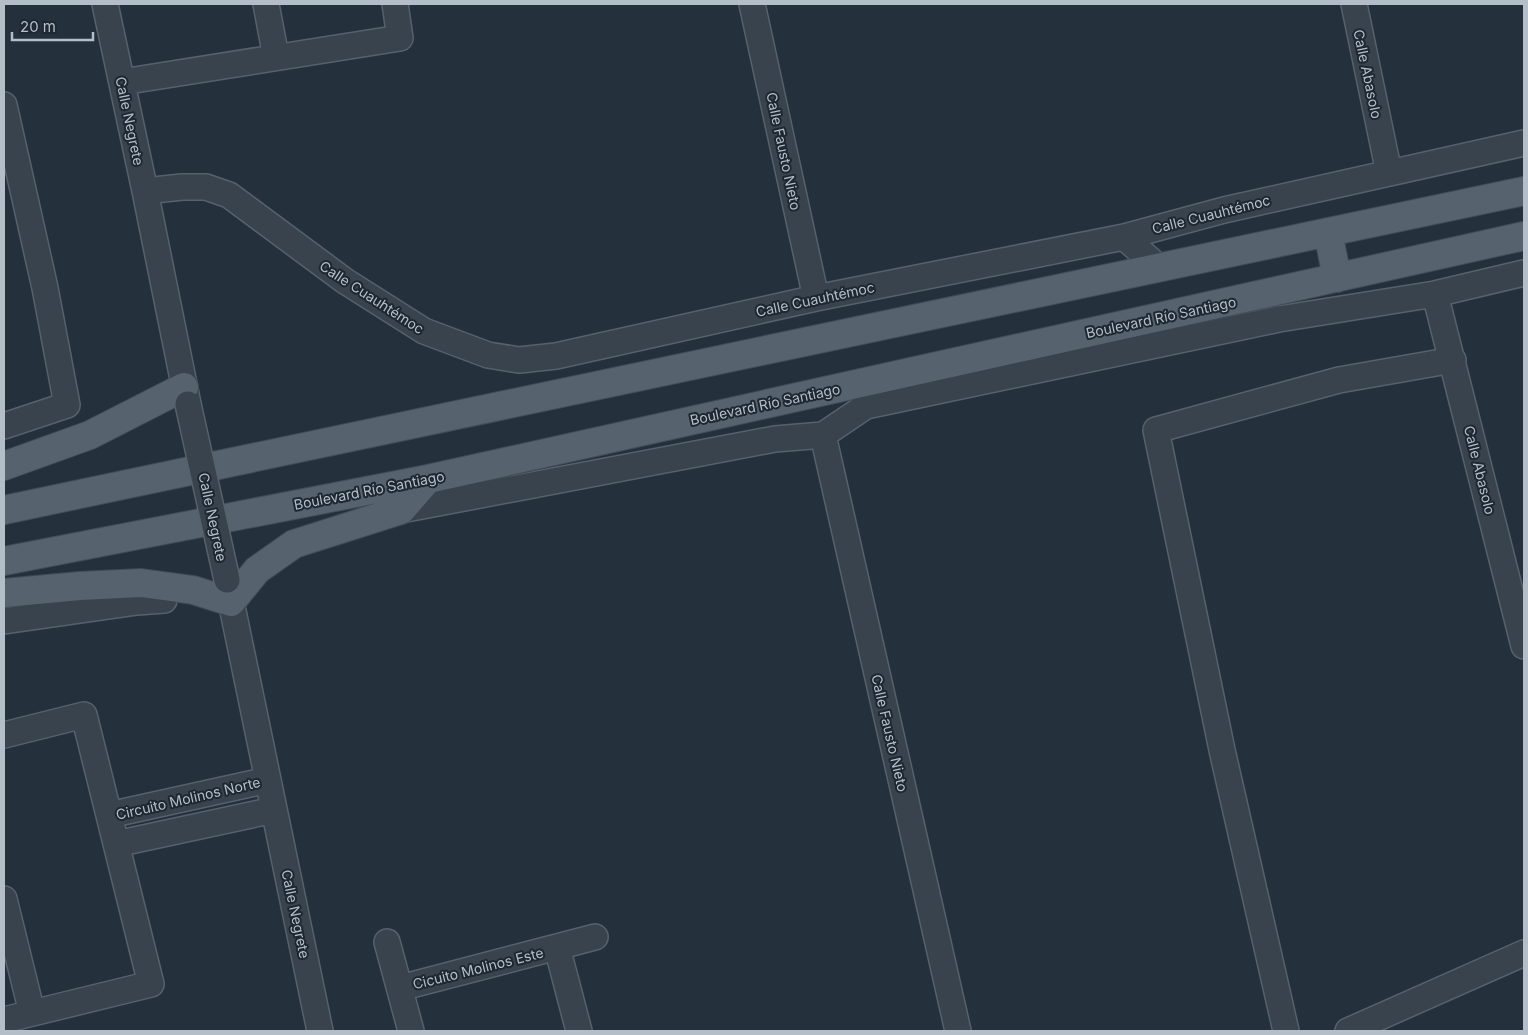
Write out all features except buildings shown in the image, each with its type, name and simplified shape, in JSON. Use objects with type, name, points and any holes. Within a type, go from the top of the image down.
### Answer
[{"type":"main road","points":[[4,510],[294,447],[1524,191]]},
{"type":"main road","points":[[1328,232],[1337,278]]},
{"type":"main road","name":"Boulevard Río Santiago","points":[[4,562],[428,479],[1524,236]]},
{"type":"main road","points":[[4,466],[90,435],[186,396]]},
{"type":"main road","points":[[4,593],[141,583],[193,590],[229,591],[294,544],[401,510],[428,479]]},
{"type":"street","name":"Calle Negrete","points":[[105,4],[146,191],[186,396],[229,591],[320,1031]]},
{"type":"street","points":[[266,4],[276,57]]},
{"type":"street","points":[[122,82],[400,38],[395,4]]},
{"type":"street","name":"Calle Fausto Nieto","points":[[752,4],[816,298]]},
{"type":"street","name":"Calle Abasolo","points":[[1354,4],[1389,173]]},
{"type":"street","points":[[4,105],[45,288],[67,405],[4,426]]},
{"type":"street","name":"Calle Cuauhtémoc","points":[[146,191],[182,187],[206,187],[229,196],[344,281],[424,332],[488,356],[519,360],[556,356],[816,298],[1124,237],[1224,210],[1524,143]]},
{"type":"street","points":[[1124,237],[1157,266]]},
{"type":"street","points":[[401,510],[776,439],[823,435],[866,406],[1279,319],[1435,294],[1524,274]]},
{"type":"street","name":"Calle Abasolo","points":[[1435,294],[1524,646]]},
{"type":"street","points":[[1286,1031],[1222,750],[1156,430],[1339,380],[1453,360]]},
{"type":"street","name":"Calle Fausto Nieto","points":[[823,435],[958,1031]]},
{"type":"street","points":[[4,621],[164,600]]},
{"type":"street","name":"Circuito Molinos Norte","points":[[4,735],[84,715],[150,984],[4,1020]]},
{"type":"street","name":"Circuito Molinos Norte","points":[[109,816],[268,780]]},
{"type":"street","name":"Circuito Molinos Norte","points":[[116,844],[274,810]]},
{"type":"street","points":[[4,900],[32,1013]]},
{"type":"street","name":"Cicuito Molinos Este","points":[[400,988],[595,938]]},
{"type":"street","name":"Cicuito Molinos Este","points":[[388,942],[411,1031]]},
{"type":"street","name":"Cicuito Molinos Este","points":[[557,947],[579,1031]]},
{"type":"street","points":[[1348,1031],[1524,953]]}]
